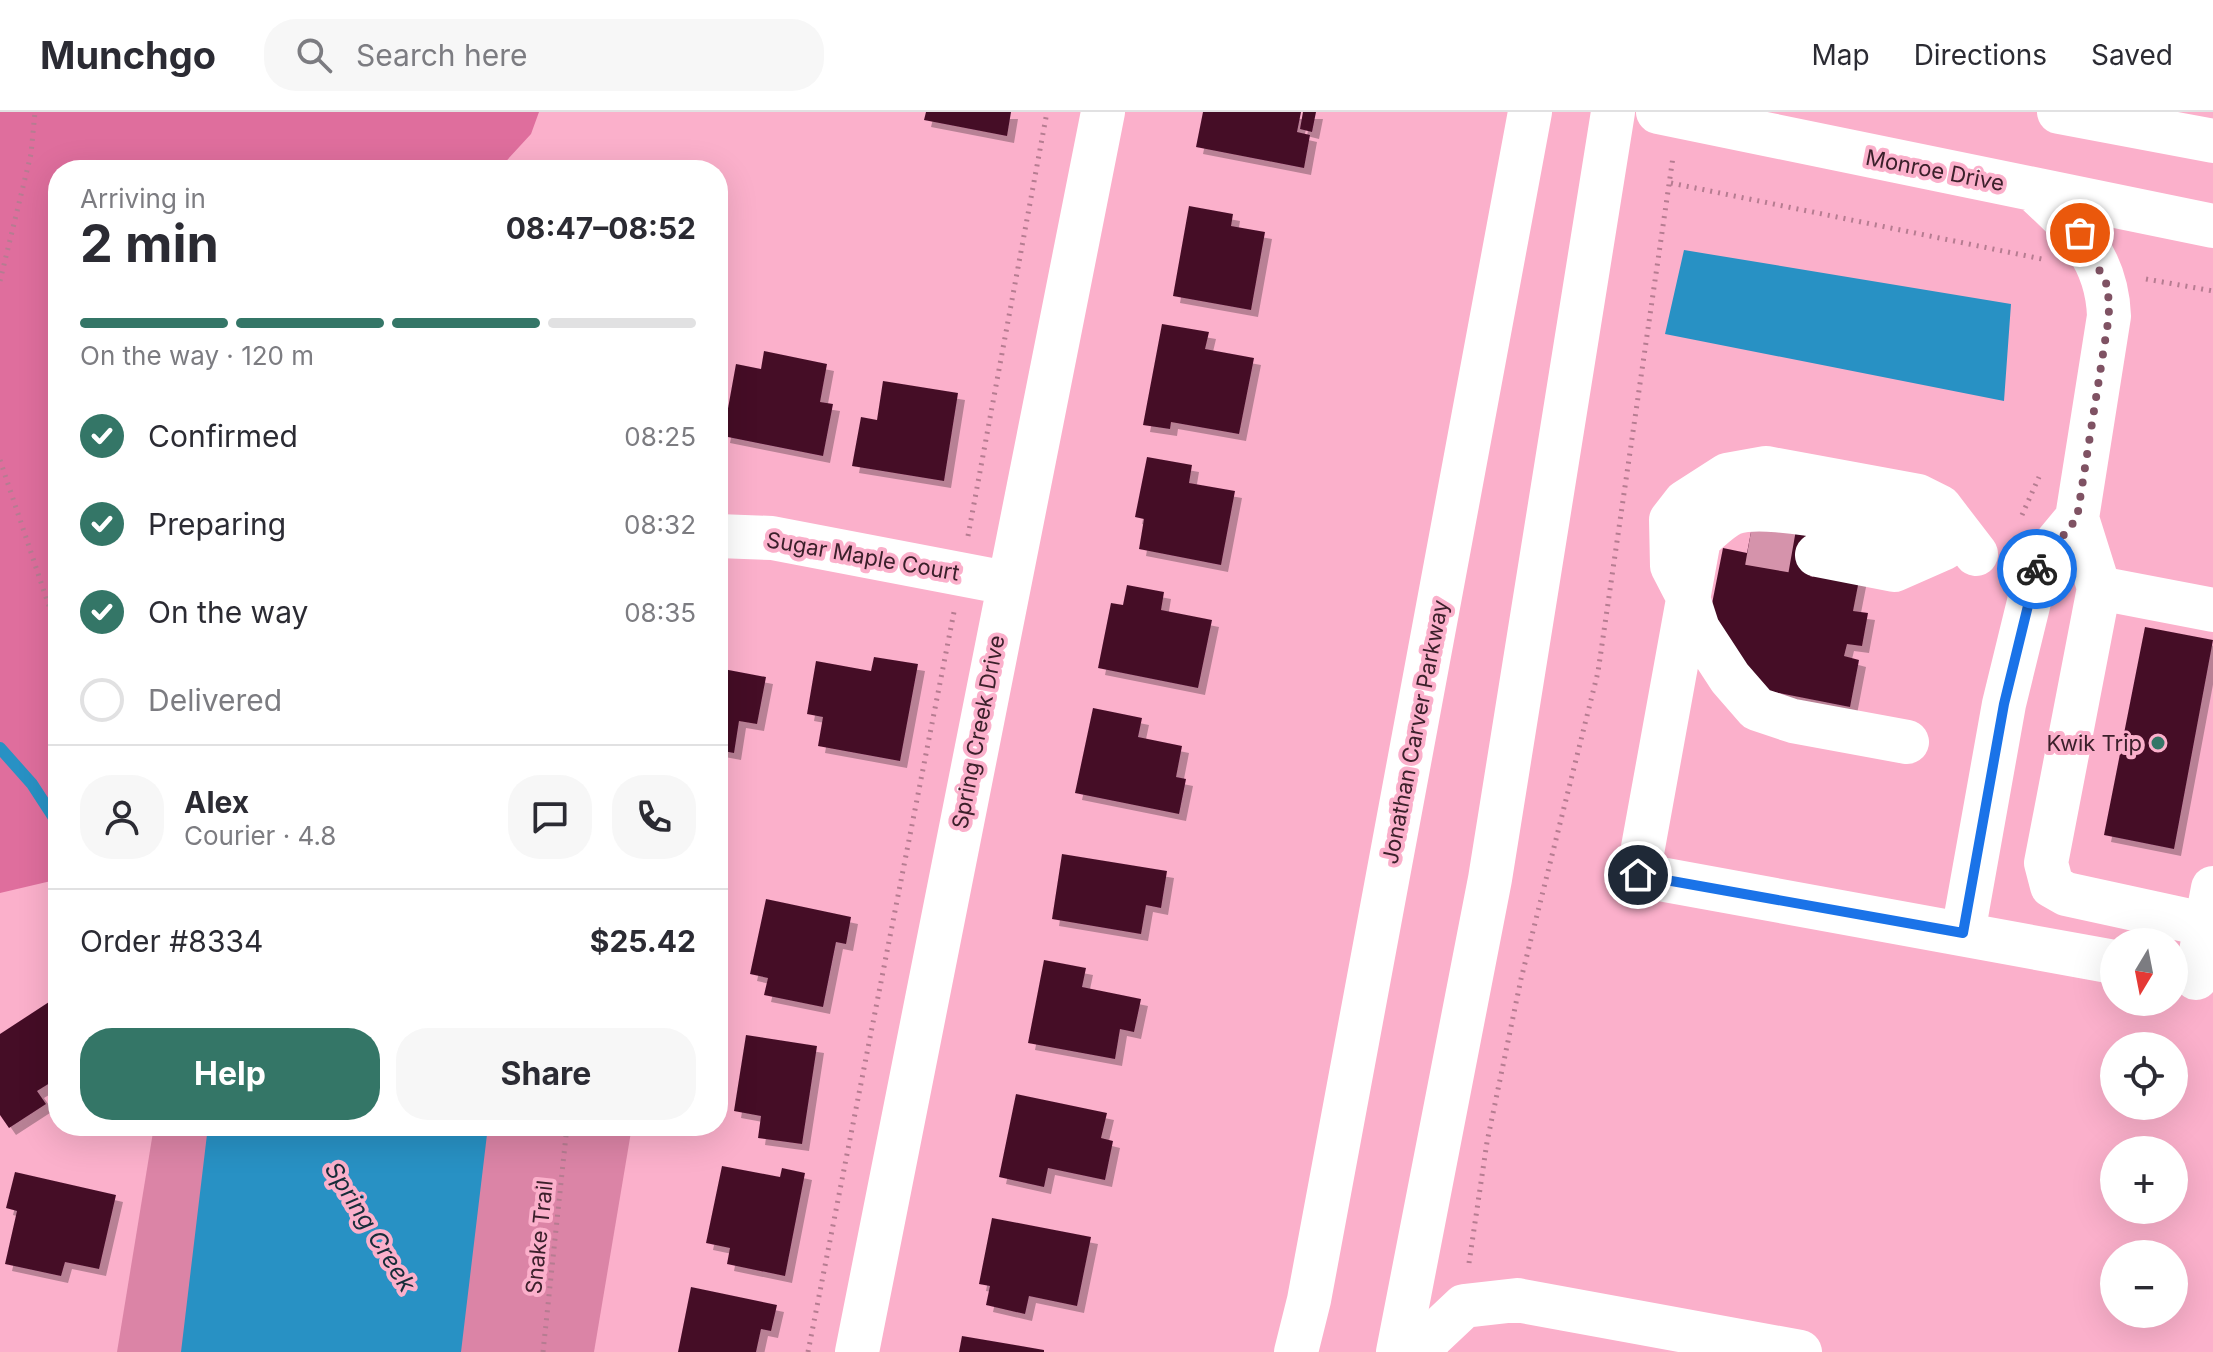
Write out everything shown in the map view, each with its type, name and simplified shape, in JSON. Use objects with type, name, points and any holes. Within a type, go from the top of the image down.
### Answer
[{"type":"main road","name":"Spring Creek Drive","points":[[857,1352],[1007,583],[1103,112]]},
{"type":"main road","name":"Jonathan Carver Parkway","points":[[1296,1352],[1315,1269],[1530,112]]},
{"type":"main road","points":[[1398,1352],[1490,879],[1613,112]]},
{"type":"main road","points":[[2059,112],[2213,141]]},
{"type":"main road","name":"Monroe Drive","points":[[1667,115],[2213,226]]},
{"type":"main road","points":[[2034,190],[2080,233],[2108,287],[2109,316],[2077,518],[2099,588],[2046,863],[2052,886],[2066,894],[2211,913],[2194,978]]},
{"type":"main road","points":[[1907,742],[1793,721],[1757,709],[1730,678],[1698,629],[1687,595],[1672,566],[1671,520],[1685,502],[1727,475],[1766,468],[1918,496],[1940,507],[1960,551]]},
{"type":"main road","points":[[1960,551],[1903,533],[1758,508],[1731,514],[1699,539],[1638,875],[2100,959]]},
{"type":"main road","points":[[1963,933],[2004,704],[2038,565],[2077,518]]},
{"type":"main road","name":"Sugar Maple Court","points":[[728,536],[772,538],[1007,583]]},
{"type":"main road","points":[[1699,539],[1749,543]]},
{"type":"main road","points":[[1817,555],[1894,570],[1960,551]]},
{"type":"main road","points":[[2099,588],[2213,610]]},
{"type":"main road","points":[[1423,1352],[1430,1338],[1464,1306],[1517,1300],[1800,1352]]},
{"type":"path","points":[[0,281],[31,154],[35,112]]},
{"type":"path","points":[[808,1352],[961,574],[1047,112]]},
{"type":"path","points":[[1464,1306],[1490,1126],[1521,979],[1598,672],[1671,183],[1667,115]]},
{"type":"path","points":[[1671,183],[2213,291]]},
{"type":"path","points":[[0,460],[48,603]]},
{"type":"path","name":"Snake Trail","points":[[543,1352],[566,1136]]},
{"type":"shaded area","points":[[0,112],[539,112],[531,134],[507,160],[48,160],[48,882],[0,893]]},
{"type":"shaded area","points":[[152,1136],[630,1136],[594,1352],[117,1352]]},
{"type":"water","points":[[1684,250],[2011,304],[2004,401],[1665,334]]},
{"type":"water","points":[[207,1136],[487,1136],[461,1352],[181,1352]]},
{"type":"building","points":[[926,112],[1011,112],[1007,136],[924,120]]},
{"type":"building","points":[[1203,112],[1301,112],[1297,132],[1310,135],[1304,168],[1196,147]]},
{"type":"building","points":[[1303,112],[1316,112],[1312,132],[1300,129]]},
{"type":"building","points":[[1189,206],[1233,214],[1231,226],[1265,232],[1251,310],[1173,296]]},
{"type":"building","points":[[1162,324],[1209,332],[1205,349],[1254,358],[1239,434],[1171,422],[1170,429],[1143,425]]},
{"type":"building","points":[[764,351],[827,364],[820,402],[833,404],[823,456],[728,437],[728,408],[736,364],[761,369]]},
{"type":"building","points":[[883,381],[958,393],[944,481],[852,466],[861,417],[877,420]]},
{"type":"building","points":[[1147,457],[1192,465],[1189,483],[1235,491],[1221,565],[1139,549],[1144,519],[1135,517]]},
{"type":"building","points":[[1754,516],[1822,529],[1860,575],[1853,611],[1868,613],[1862,646],[1847,644],[1844,656],[1859,660],[1850,707],[1764,690],[1709,619],[1723,548],[1747,553]]},
{"type":"building","points":[[1127,585],[1164,592],[1161,610],[1212,620],[1198,688],[1098,668],[1111,603],[1123,605]]},
{"type":"building","name":"Kwik Trip","points":[[2145,627],[2213,640],[2174,849],[2104,835]]},
{"type":"building","points":[[874,657],[918,664],[900,761],[818,746],[823,717],[807,714],[816,661],[871,671]]},
{"type":"building","points":[[728,670],[766,677],[757,724],[739,721],[734,753],[728,752]]},
{"type":"building","points":[[1093,708],[1142,718],[1138,737],[1182,746],[1176,777],[1186,779],[1179,814],[1075,793]]},
{"type":"building","points":[[1062,854],[1167,871],[1161,908],[1146,905],[1141,934],[1052,919]]},
{"type":"building","points":[[766,899],[851,917],[846,944],[836,942],[823,1007],[764,995],[768,978],[750,974]]},
{"type":"building","points":[[1044,960],[1086,968],[1082,987],[1141,999],[1134,1032],[1120,1029],[1115,1059],[1028,1043]]},
{"type":"building","points":[[48,1003],[48,1084],[37,1091],[46,1104],[9,1128],[0,1115],[0,1034]]},
{"type":"building","points":[[746,1035],[817,1046],[802,1144],[758,1138],[761,1116],[734,1111]]},
{"type":"building","points":[[1016,1094],[1107,1113],[1101,1138],[1113,1141],[1105,1180],[1048,1168],[1044,1187],[999,1177]]},
{"type":"building","points":[[722,1166],[780,1177],[782,1168],[805,1173],[785,1276],[727,1264],[730,1248],[706,1243]]},
{"type":"building","points":[[15,1172],[116,1195],[99,1269],[65,1262],[61,1276],[5,1264],[17,1211],[6,1208]]},
{"type":"building","points":[[992,1218],[1091,1237],[1077,1306],[1029,1296],[1025,1314],[986,1305],[990,1286],[979,1284]]},
{"type":"building","points":[[691,1287],[777,1305],[771,1331],[761,1329],[756,1352],[678,1352]]},
{"type":"building","points":[[962,1336],[1044,1350],[1044,1352],[959,1352]]},
{"type":"waterway","name":"Spring Creek","points":[[0,748],[32,784],[48,809]]},
{"type":"tunnel","points":[[1749,543],[1817,555]]},
{"type":"way so far","points":[[2037,569],[2077,518],[2097,411],[2109,316],[2108,287],[2080,233]]},
{"type":"place","name":"Kwik Trip","points":[[2158,743]]},
{"type":"route","points":[[1638,875],[1872,920],[1963,933],[2004,704],[2037,569]]}]
